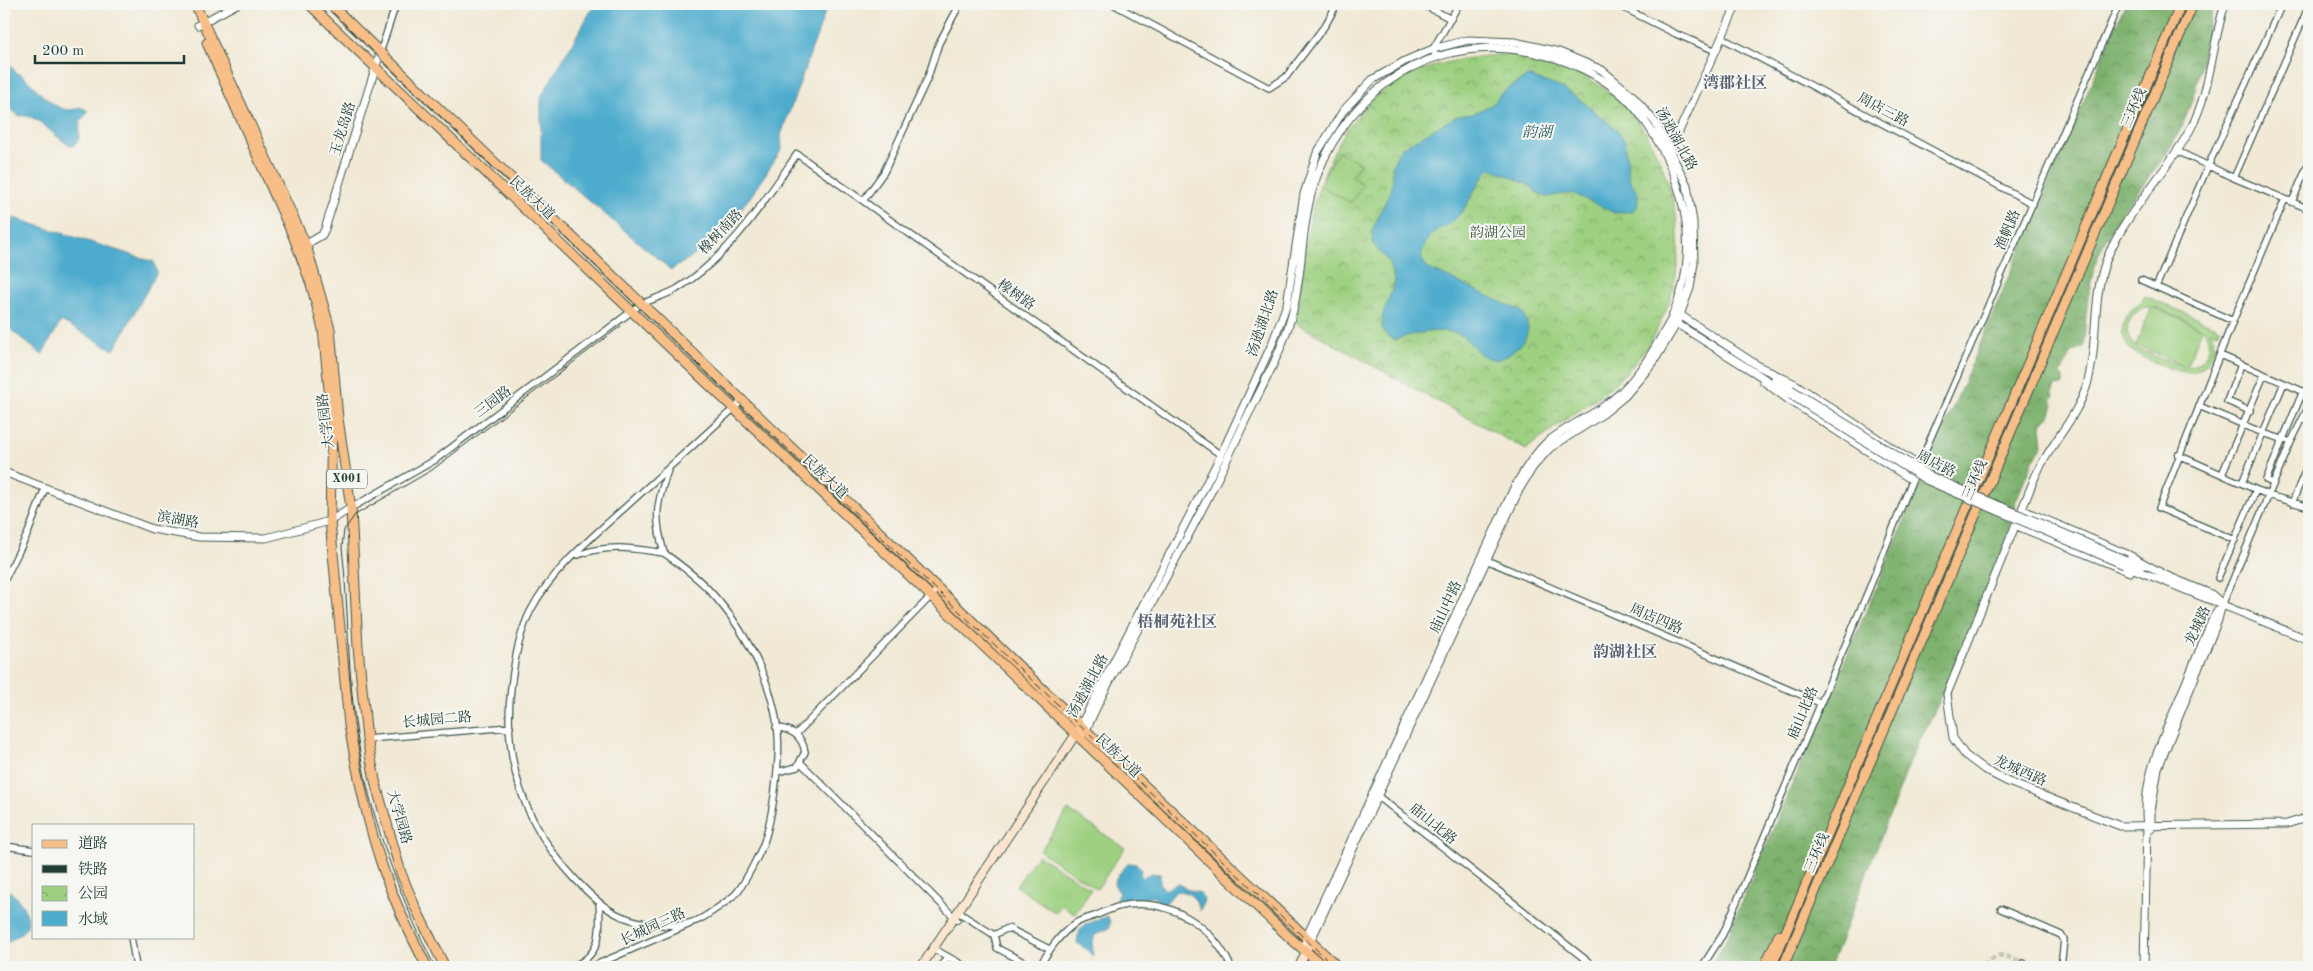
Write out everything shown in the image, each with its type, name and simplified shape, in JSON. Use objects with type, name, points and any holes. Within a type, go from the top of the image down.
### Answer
[{"type":"main road","name":"大学园路","points":[[189,4],[201,23]]},
{"type":"main road","name":"大学园路","points":[[195,4],[201,23],[302,247],[330,329],[338,418],[351,508],[358,647],[367,739],[376,786],[401,873],[416,909],[445,967]]},
{"type":"main road","name":"民族大道","points":[[309,4],[930,597],[1338,967]]},
{"type":"main road","name":"民族大道","points":[[330,4],[938,589],[1081,732],[1324,967]]},
{"type":"main road","name":"三环线","points":[[1771,967],[2181,4]]},
{"type":"main road","name":"三环线","points":[[1784,967],[2193,4]]},
{"type":"main road","name":"大学园路","points":[[302,247],[323,329],[332,419],[330,521],[349,724],[360,785],[386,876],[427,967]]},
{"type":"main road","name":"汤逊湖北路","points":[[925,967],[1081,732]]},
{"type":"main road","points":[[1764,967],[1774,944],[1804,891]]},
{"type":"main road","points":[[1299,967],[1308,940]]},
{"type":"main road","name":"汤逊湖北路","points":[[921,967],[935,950]]},
{"type":"street","points":[[201,23],[237,4]]},
{"type":"street","name":"玉龙岛路","points":[[302,247],[322,235],[325,229],[396,4]]},
{"type":"street","points":[[863,201],[884,172],[928,77],[939,43],[960,4]]},
{"type":"street","points":[[1113,4],[1269,88],[1286,77],[1326,24],[1336,4]]},
{"type":"street","points":[[1422,4],[1451,19]]},
{"type":"street","points":[[1436,57],[1433,49],[1459,4]]},
{"type":"street","points":[[1616,4],[1676,34],[1716,51]]},
{"type":"street","points":[[1668,151],[1737,4]]},
{"type":"street","name":"渔帆路","points":[[1918,465],[2119,4]]},
{"type":"street","name":"龙城西路","points":[[2224,4],[2201,103],[2177,151],[2123,227],[2109,253],[2097,296],[2092,363],[2086,386],[2072,420],[2041,464],[1947,694],[1953,738],[1965,755],[1985,770],[2006,781],[2120,826],[2287,824],[2309,817]]},
{"type":"street","points":[[2156,287],[2208,166],[2282,4]]},
{"type":"street","points":[[2234,178],[2309,8],[2298,4]]},
{"type":"street","name":"周店三路","points":[[1722,38],[2033,204]]},
{"type":"street","name":"汤逊湖北路","points":[[1081,732],[1221,456],[1272,344],[1286,304],[1304,194],[1317,153],[1342,111],[1372,80],[1405,61],[1433,49],[1468,40],[1515,42],[1580,59],[1602,70],[1634,96],[1656,122],[1668,151],[1687,185],[1694,242],[1694,263],[1690,288],[1677,313]]},
{"type":"street","name":"汤逊湖北路","points":[[1081,732],[1228,459],[1280,347],[1291,318],[1305,225],[1312,191],[1324,155],[1351,115],[1364,100],[1395,77],[1436,57],[1460,50],[1493,48],[1535,53],[1576,66],[1599,77],[1635,108],[1668,151]]},
{"type":"street","points":[[2177,151],[2234,178],[2309,209]]},
{"type":"street","name":"橡树路","points":[[797,154],[1221,456]]},
{"type":"street","name":"橡树南路","points":[[641,304],[676,290],[723,252],[760,208],[797,154]]},
{"type":"street","points":[[2292,202],[2309,162]]},
{"type":"street","points":[[2235,540],[2159,508],[2178,455],[2285,199]]},
{"type":"street","points":[[2140,280],[2234,321]]},
{"type":"street","name":"三园路","points":[[351,508],[435,460],[641,304]]},
{"type":"street","name":"庙山中路","points":[[1308,940],[1484,559],[1519,490],[1533,467],[1550,448],[1604,414],[1626,396],[1653,363],[1677,313]]},
{"type":"street","name":"周店路","points":[[1677,313],[1758,366],[1790,391]]},
{"type":"street","name":"周店路","points":[[1674,322],[1754,372],[1790,391],[1928,475],[2125,562],[2309,640]]},
{"type":"street","points":[[2220,355],[2309,394]]},
{"type":"street","points":[[2241,365],[2227,401],[2250,411]]},
{"type":"street","points":[[1758,366],[1795,384],[1918,465]]},
{"type":"street","points":[[1754,372],[1786,398],[1912,480]]},
{"type":"street","points":[[2222,474],[2264,375]]},
{"type":"street","points":[[2242,483],[2284,383]]},
{"type":"street","points":[[2273,483],[2266,480],[2302,391]]},
{"type":"street","points":[[696,921],[659,926],[622,916],[599,902],[559,862],[536,829],[521,796],[511,753],[508,712],[515,658],[530,611],[550,580],[742,401]]},
{"type":"street","points":[[2199,406],[2291,442]]},
{"type":"street","points":[[2223,603],[2273,483],[2309,406]]},
{"type":"street","points":[[2178,455],[2268,495],[2309,507]]},
{"type":"street","points":[[2292,503],[2309,462]]},
{"type":"street","name":"庙山北路","points":[[1702,967],[1723,934],[1869,589],[1918,465]]},
{"type":"street","points":[[574,556],[593,549],[619,547],[664,553],[658,528],[657,500],[668,468]]},
{"type":"street","name":"滨湖路","points":[[4,472],[152,529],[199,537],[266,538],[330,521],[351,508]]},
{"type":"street","points":[[4,581],[28,533],[45,488]]},
{"type":"street","points":[[2218,578],[2256,490]]},
{"type":"street","points":[[2023,510],[2129,555],[2166,579]]},
{"type":"street","points":[[2017,526],[2123,570],[2166,579]]},
{"type":"street","name":"长城园三路","points":[[591,967],[696,921],[738,892],[764,842],[776,790],[779,750],[776,727],[770,696],[753,654],[735,623],[709,589],[664,553]]},
{"type":"street","name":"周店四路","points":[[1484,559],[1820,703]]},
{"type":"street","points":[[796,734],[938,589]]},
{"type":"street","name":"龙城路","points":[[2144,967],[2149,826],[2158,768],[2218,620],[2223,603]]},
{"type":"street","name":"长城园二路","points":[[367,739],[510,727]]},
{"type":"street","points":[[776,727],[796,734],[804,744],[805,752],[798,767],[777,772]]},
{"type":"street","points":[[801,763],[958,916],[994,934],[1008,928],[1049,949]]},
{"type":"street","name":"庙山北路","points":[[1376,794],[1595,967]]},
{"type":"street","name":"龙城路","points":[[2148,967],[2149,826]]},
{"type":"street","points":[[4,846],[32,850]]},
{"type":"street","name":"长城园三路","points":[[569,967],[582,964],[589,957],[596,944],[600,925],[599,902]]},
{"type":"street","points":[[1039,967],[1049,949],[1075,923],[1124,905],[1143,904],[1171,909],[1200,925],[1224,953],[1231,967]]},
{"type":"street","points":[[2002,909],[2062,935],[2064,940],[2061,967]]},
{"type":"street","points":[[994,934],[997,948],[1033,967]]},
{"type":"street","points":[[131,938],[136,967]]},
{"type":"street","points":[[935,950],[961,964],[959,967]]},
{"type":"street","points":[[940,967],[947,957]]},
{"type":"street","points":[[2022,962],[2033,967]]},
{"type":"green space","points":[[2125,4],[2214,4],[2193,97],[2182,126],[2165,156],[2122,212],[2104,243],[2091,280],[2084,347],[2071,352],[2061,373],[2064,378],[2064,385],[2055,386],[2052,394],[2054,395],[2051,402],[2054,404],[2051,414],[2041,425],[2043,446],[2032,462],[2015,503],[2003,552],[1943,694],[1914,752],[1830,967],[1711,967],[1725,942]]},
{"type":"green space","name":"韵湖公园","points":[[1516,54],[1556,65],[1593,81],[1616,97],[1629,111],[1651,142],[1659,159],[1675,209],[1678,234],[1678,258],[1674,283],[1667,307],[1657,330],[1642,353],[1617,381],[1526,450],[1296,322],[1313,207],[1332,156],[1349,127],[1369,103],[1392,85],[1417,72],[1447,63],[1480,57]]},
{"type":"green space","points":[[1338,151],[1360,163],[1352,177],[1363,184],[1351,203],[1319,185]]},
{"type":"green space","points":[[2145,296],[2220,328],[2218,333],[2211,331],[2214,345],[2213,352],[2211,358],[2202,368],[2195,371],[2182,372],[2158,364],[2131,350],[2124,339],[2123,325],[2127,315]],"holes":[[[2145,307],[2152,308],[2136,345],[2185,366],[2151,355],[2138,348],[2130,340],[2127,329],[2131,318]],[[2154,308],[2158,308],[2201,328]],[[2202,329],[2207,334],[2209,340],[2208,352],[2199,362],[2186,367]]]},
{"type":"green space","points":[[1068,810],[1125,848],[1097,889],[1040,851]]},
{"type":"green space","points":[[1038,855],[1091,889],[1075,914],[1061,905],[1056,913],[1016,886]]},
{"type":"water","points":[[595,4],[828,4],[781,135],[782,149],[751,196],[709,246],[671,270],[541,160],[541,97]]},
{"type":"water","points":[[4,57],[16,73],[22,75],[56,106],[72,110],[79,107],[87,110],[87,114],[80,121],[79,139],[73,146],[58,138],[34,118],[19,116],[4,104]]},
{"type":"water","name":"韵湖","points":[[1528,76],[1562,88],[1582,101],[1618,131],[1625,141],[1629,179],[1638,193],[1637,207],[1631,211],[1615,213],[1572,193],[1546,197],[1537,193],[1531,186],[1491,168],[1481,179],[1458,216],[1452,222],[1432,234],[1428,239],[1421,257],[1427,268],[1521,311],[1528,327],[1524,341],[1512,352],[1497,360],[1481,355],[1466,339],[1459,334],[1451,332],[1420,333],[1394,340],[1385,334],[1382,327],[1383,314],[1395,282],[1388,261],[1373,244],[1372,231],[1391,189],[1392,166],[1400,149],[1457,116],[1472,114],[1493,104],[1500,94]]},
{"type":"water","points":[[14,218],[154,262],[157,272],[114,350],[61,321],[42,355],[4,324],[4,239]]},
{"type":"water","points":[[1129,863],[1136,864],[1141,868],[1140,874],[1143,878],[1151,873],[1160,874],[1160,884],[1165,890],[1178,883],[1186,889],[1200,893],[1204,900],[1200,911],[1192,896],[1181,891],[1176,891],[1165,904],[1161,904],[1153,896],[1149,896],[1146,899],[1118,901],[1116,898],[1119,893],[1114,883],[1118,875]]},
{"type":"water","points":[[9,891],[24,908],[28,923],[22,932],[4,945],[4,892]]},
{"type":"water","points":[[1108,916],[1109,928],[1095,935],[1092,942],[1092,956],[1088,950],[1077,943],[1079,930],[1087,924]]},
{"type":"tunnel","points":[[1985,967],[1994,958],[2002,955],[2023,963]]},
{"type":"tram line","points":[[435,967],[397,883],[369,796],[357,735],[351,688],[342,547],[344,530],[355,515],[432,470],[621,326]]},
{"type":"railway","points":[[324,4],[660,328],[1335,967]]},
{"type":"district","name":"湾郡社区","points":[[1735,84]]},
{"type":"district","name":"梧桐苑社区","points":[[1177,623]]},
{"type":"district","name":"韵湖社区","points":[[1625,653]]}]
